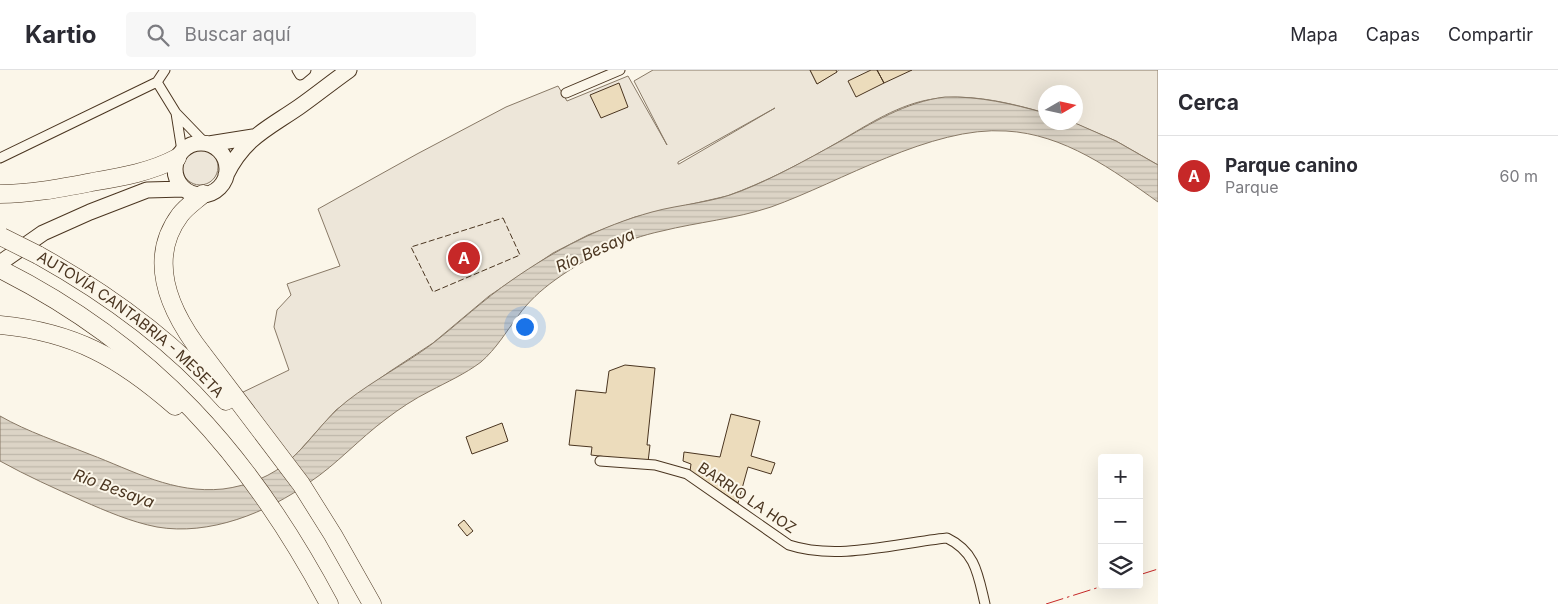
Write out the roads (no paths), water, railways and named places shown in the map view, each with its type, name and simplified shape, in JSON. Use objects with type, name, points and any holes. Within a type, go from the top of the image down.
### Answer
[{"type":"highway","points":[[349,70],[254,137],[240,151],[218,188],[203,194],[184,211],[172,229],[165,253],[165,283],[171,304],[183,327],[231,399],[288,466],[372,604]]},
{"type":"highway","points":[[147,190],[193,144],[207,144],[254,137]]},
{"type":"highway","points":[[207,144],[222,154],[226,164],[226,174]]},
{"type":"highway","points":[[179,157],[176,174],[180,184],[190,192],[203,194]]},
{"type":"highway","points":[[0,194],[40,192],[108,179],[146,170],[179,157]]},
{"type":"highway","points":[[0,263],[43,233],[90,212],[147,190],[184,188]]},
{"type":"highway","name":"AUTOVÍA CANTABRIA - MESETA","points":[[1,237],[38,255],[93,288],[136,318],[231,399]]},
{"type":"highway","name":"AUTOVÍA CANTABRIA - MESETA","points":[[7,272],[74,310],[157,374],[255,483],[329,604]]},
{"type":"highway","points":[[0,325],[45,332],[68,338],[95,350],[146,382],[181,411],[202,425]]},
{"type":"highway","points":[[329,536],[362,604]]},
{"type":"highway","points":[[298,556],[320,604]]},
{"type":"street","points":[[0,158],[157,82],[165,70]]},
{"type":"street","points":[[297,70],[300,75],[306,70]]},
{"type":"street","points":[[566,93],[620,70]]},
{"type":"street","points":[[157,82],[176,113],[207,144]]},
{"type":"street","points":[[176,113],[179,157]]},
{"type":"street","name":"BARRIO LA HOZ","points":[[600,461],[655,466],[687,474],[789,544],[802,549],[840,551],[947,538],[957,543],[968,553],[976,566],[984,604]]},
{"type":"water","name":"Río Besaya","points":[[958,97],[1008,104],[1038,111],[1038,130],[1083,130],[1083,127],[1116,141],[1158,165],[1158,202],[1105,166],[1068,146],[1027,134],[1006,131],[977,132],[947,137],[917,146],[771,207],[744,215],[648,234],[593,256],[550,284],[526,306],[496,346],[481,362],[418,397],[396,412],[310,482],[256,512],[217,525],[177,529],[157,527],[138,522],[83,501],[0,461],[0,416],[44,436],[170,485],[205,490],[223,489],[259,479],[291,459],[331,415],[347,401],[432,344],[512,280],[562,249],[615,224],[633,218],[741,191],[790,168],[889,114],[916,103]]},
{"type":"place","name":"Parque canino","points":[[464,258]]}]
